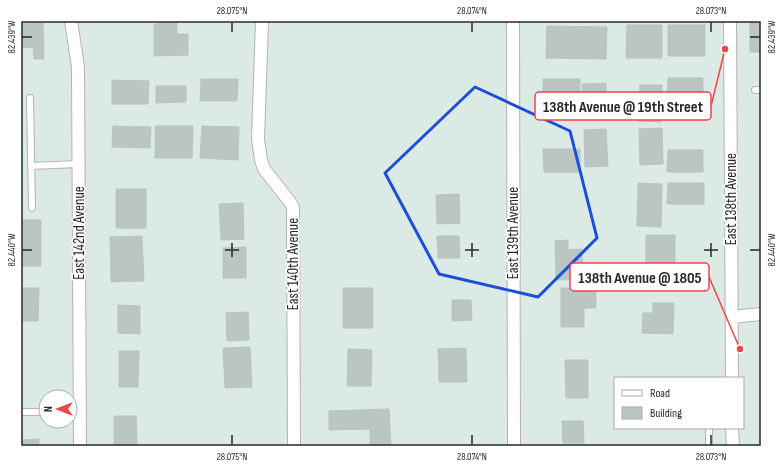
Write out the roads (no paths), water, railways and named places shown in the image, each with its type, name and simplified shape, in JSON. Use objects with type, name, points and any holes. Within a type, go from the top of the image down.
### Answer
[{"type":"street","name":"East 142nd Avenue","points":[[71,21],[78,67],[75,389]]},
{"type":"street","name":"East 140th Avenue","points":[[262,21],[258,139],[261,160],[264,169],[293,207],[294,446]]},
{"type":"street","name":"East 139th Avenue","points":[[513,21],[514,446]]},
{"type":"street","name":"East 138th Avenue","points":[[730,21],[732,377]]},
{"type":"street","points":[[732,317],[761,314]]},
{"type":"street","name":"East 142nd Avenue","points":[[78,429],[80,446]]},
{"type":"street","points":[[732,429],[733,446]]},
{"type":"lane","points":[[30,98],[32,208]]},
{"type":"lane","points":[[31,166],[78,164]]},
{"type":"lane","points":[[21,412],[38,412]]},
{"type":"lane","points":[[709,429],[709,446]]},
{"type":"place","name":"138th Avenue @ 19th Street","points":[[725,49]]},
{"type":"place","name":"138th Avenue @ 1805","points":[[740,349]]}]
